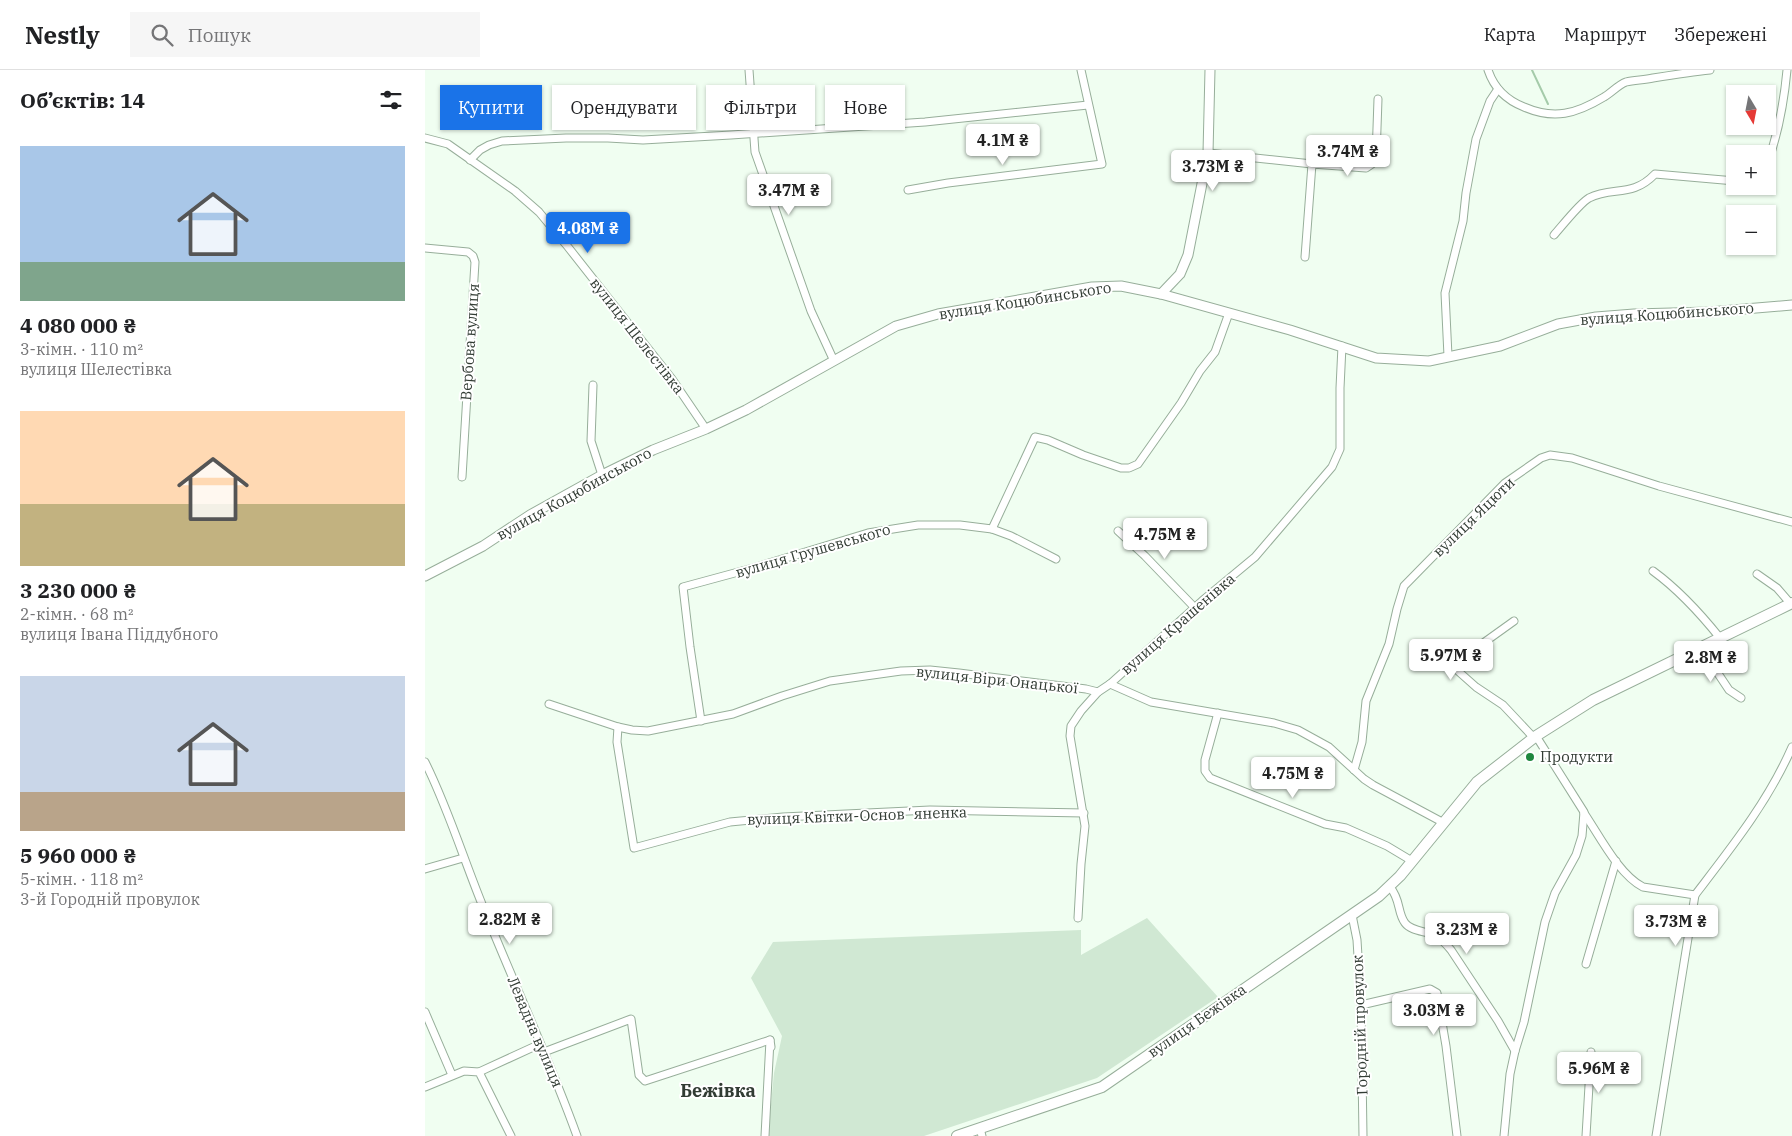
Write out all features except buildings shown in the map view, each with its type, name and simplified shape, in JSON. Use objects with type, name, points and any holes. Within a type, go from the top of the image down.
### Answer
[{"type":"main road","name":"вулиця Бежівка","points":[[957,1136],[981,1132],[1102,1086],[1390,887],[1477,782],[1535,737],[1593,700],[1791,603]]},
{"type":"street","points":[[749,70],[755,152],[811,311],[834,361]]},
{"type":"street","points":[[908,190],[948,183],[1102,164],[1081,70]]},
{"type":"street","points":[[1161,294],[1180,274],[1188,256],[1208,153],[1210,70]]},
{"type":"street","points":[[1488,70],[1503,95],[1512,102],[1534,112],[1547,115],[1558,115],[1578,110],[1625,82],[1710,70]]},
{"type":"street","points":[[1774,145],[1784,105],[1787,70]]},
{"type":"street","points":[[1448,356],[1445,293],[1463,221],[1465,193],[1476,139],[1490,101],[1498,88]]},
{"type":"street","points":[[1208,153],[1366,168],[1372,164],[1376,157],[1379,100]]},
{"type":"street","points":[[469,160],[485,147],[503,141],[574,138],[643,140],[753,134],[943,120],[1088,105]]},
{"type":"street","name":"вулиця Шелестівка","points":[[425,138],[448,144],[515,191],[539,212],[672,379],[706,428]]},
{"type":"street","points":[[1305,257],[1312,164]]},
{"type":"street","points":[[1554,235],[1588,198],[1636,188],[1647,182],[1655,174],[1726,180]]},
{"type":"street","name":"Вербова вулиця","points":[[425,248],[468,252],[473,256],[475,262],[462,477]]},
{"type":"street","name":"вулиця Коцюбинського","points":[[425,576],[483,546],[530,515],[602,475],[653,450],[746,410],[896,326],[938,314],[1092,287],[1121,286],[1161,294],[1229,313],[1342,346],[1376,358],[1429,361],[1500,346],[1557,324],[1596,317],[1709,312],[1792,305]]},
{"type":"street","points":[[1057,559],[1011,536],[992,529],[1035,437],[1048,440],[1083,456],[1121,468],[1129,468],[1138,464],[1215,352],[1229,313]]},
{"type":"street","name":"вулиця Крашенівка","points":[[1078,918],[1085,826],[1070,736],[1071,726],[1098,692],[1255,557],[1332,467],[1340,449],[1342,346]]},
{"type":"street","points":[[593,385],[591,441],[602,475]]},
{"type":"street","name":"вулиця Яцюти","points":[[1353,770],[1362,742],[1366,701],[1389,644],[1404,586],[1505,483],[1541,458],[1558,456],[1585,461],[1659,486],[1792,522]]},
{"type":"street","name":"вулиця Грушевського","points":[[701,721],[683,587],[868,533],[917,525],[960,525],[992,529]]},
{"type":"street","points":[[1118,531],[1195,608]]},
{"type":"street","points":[[1653,571],[1672,585],[1696,608],[1720,638]]},
{"type":"street","points":[[1757,574],[1777,588],[1791,603]]},
{"type":"street","points":[[1514,622],[1461,659],[1458,664],[1458,671],[1476,687],[1503,706],[1535,737],[1616,861],[1630,878],[1643,887],[1695,895]]},
{"type":"street","points":[[1701,648],[1729,690],[1741,698]]},
{"type":"street","name":"вулиця Віри Онацької","points":[[549,704],[618,727],[648,732],[733,714],[830,681],[901,670],[959,673],[1098,692]]},
{"type":"street","points":[[1109,684],[1151,702],[1274,723],[1298,730],[1329,747],[1353,770],[1373,785],[1444,823]]},
{"type":"street","points":[[1218,713],[1205,760],[1205,771],[1210,778],[1325,824],[1346,828],[1387,846],[1413,861]]},
{"type":"street","name":"вулиця Квітки-Основʼяненка","points":[[618,727],[617,742],[634,848],[731,822],[783,817],[930,810],[1084,813]]},
{"type":"street","points":[[1656,1136],[1695,895],[1749,824],[1769,794],[1792,748]]},
{"type":"street","name":"Левадна вулиця","points":[[425,762],[438,790],[463,858],[577,1136]]},
{"type":"street","points":[[1504,1136],[1515,1051],[1524,1022],[1545,922],[1555,893],[1576,855],[1582,836],[1584,812]]},
{"type":"street","points":[[425,869],[463,858]]},
{"type":"street","points":[[1586,964],[1616,861]]},
{"type":"street","points":[[1390,887],[1398,899],[1405,923],[1411,928],[1435,935],[1444,941],[1451,950],[1498,1021],[1515,1051]]},
{"type":"street","name":"Городній провулок","points":[[1352,915],[1357,940],[1361,1005],[1363,1136]]},
{"type":"street","points":[[1361,1005],[1430,989],[1437,993],[1446,1046],[1457,1136]]},
{"type":"street","points":[[425,1012],[452,1075]]},
{"type":"street","points":[[544,1052],[631,1019],[639,1075],[645,1081],[770,1043],[765,1136]]},
{"type":"street","points":[[425,1087],[464,1071],[479,1072],[540,1044]]},
{"type":"street","points":[[1586,1136],[1591,1052]]},
{"type":"street","points":[[479,1072],[511,1136]]},
{"type":"green space","points":[[1147,918],[1218,997],[1097,1078],[924,1136],[768,1136],[774,1073],[782,1036],[751,978],[773,942],[1081,930],[1081,955]]},
{"type":"waterway","points":[[1532,70],[1548,104]]},
{"type":"place","name":"Продукти","points":[[1530,757]]},
{"type":"district","name":"Бежівка","points":[[718,1091]]}]
